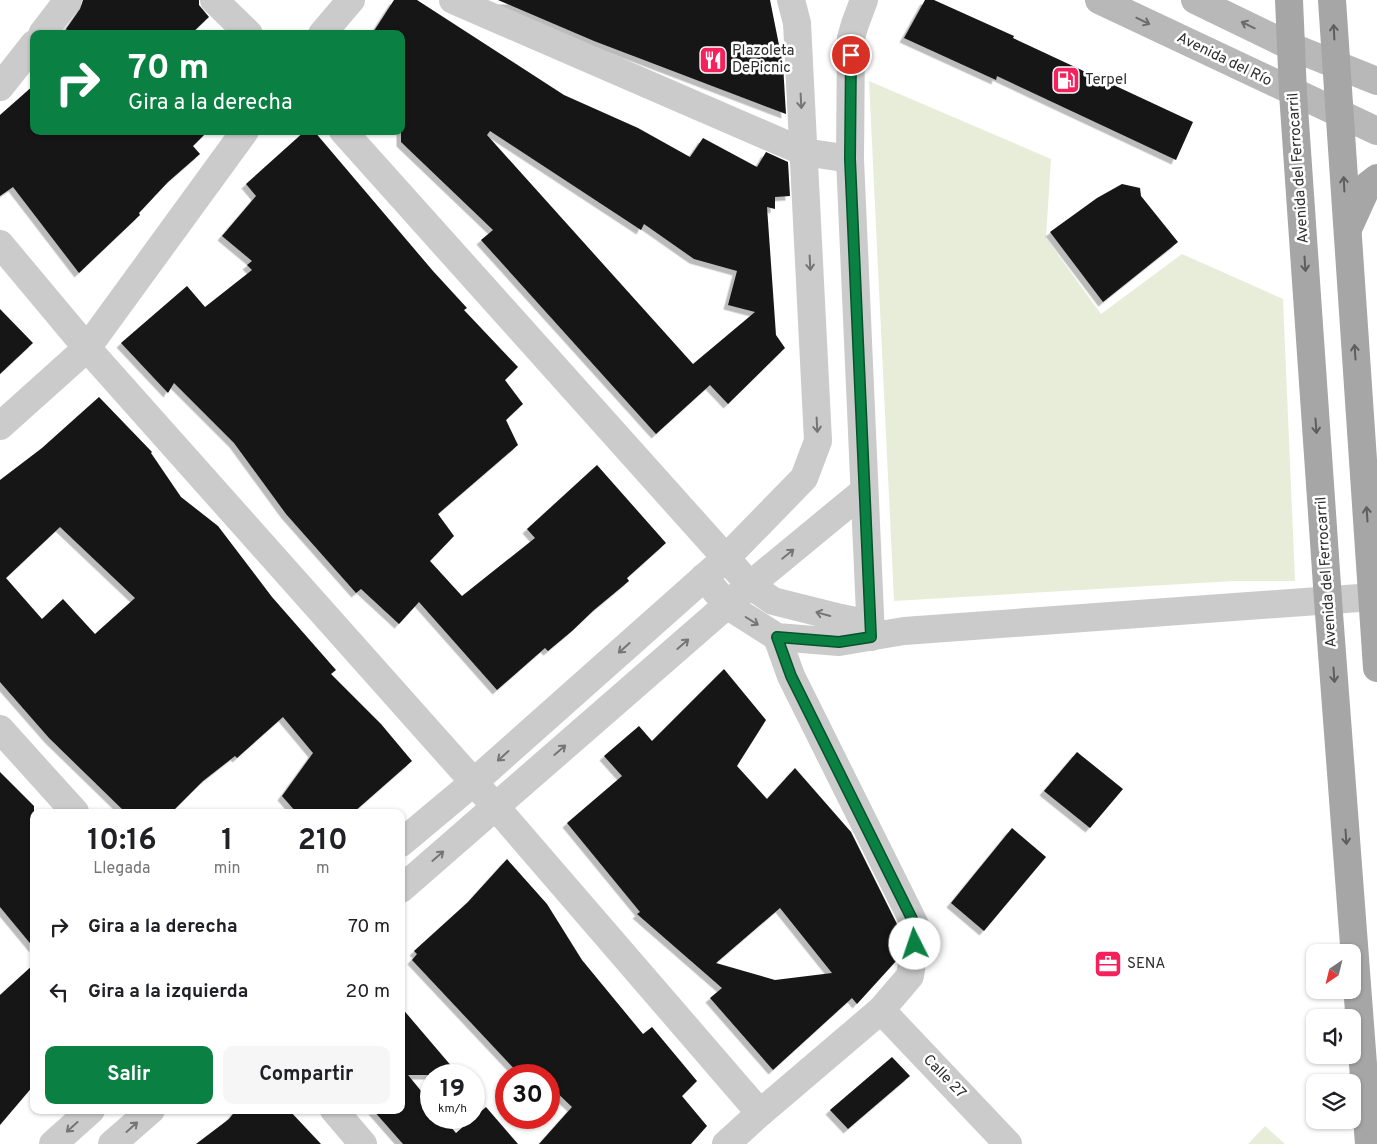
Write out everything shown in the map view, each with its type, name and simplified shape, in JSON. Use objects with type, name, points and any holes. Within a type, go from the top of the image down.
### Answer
[{"type":"main road","name":"Avenida del Río","points":[[1099,0],[1377,132]]},
{"type":"main road","points":[[1195,0],[1292,47],[1377,82]]},
{"type":"main road","name":"Avenida del Ferrocarril","points":[[1289,0],[1293,93],[1328,600],[1370,1144]]},
{"type":"main road","points":[[1332,0],[1377,668]]},
{"type":"main road","points":[[1347,232],[1368,185],[1377,178]]},
{"type":"street","points":[[45,30],[68,0]]},
{"type":"street","points":[[214,0],[245,30]]},
{"type":"street","points":[[326,30],[352,0]]},
{"type":"street","points":[[453,0],[804,152],[850,159]]},
{"type":"street","points":[[405,840],[474,782],[726,558],[804,478],[818,441],[797,23],[792,0]]},
{"type":"street","points":[[864,0],[854,24],[851,38],[850,159],[871,630]]},
{"type":"street","points":[[0,87],[30,49]]},
{"type":"street","points":[[0,426],[87,348],[243,135]]},
{"type":"street","points":[[346,135],[750,585],[773,600],[841,618],[871,630],[904,631],[1372,597]]},
{"type":"street","points":[[0,244],[87,348],[474,782],[760,1113]]},
{"type":"street","points":[[405,885],[750,585],[864,491]]},
{"type":"street","points":[[704,577],[728,606],[777,637],[839,642],[871,630]]},
{"type":"street","points":[[726,1144],[881,1010],[910,976],[917,929],[791,676],[777,637]]},
{"type":"street","points":[[0,729],[72,809]]},
{"type":"street","name":"Calle 27","points":[[881,1010],[1008,1144]]},
{"type":"street","points":[[53,1144],[87,1114]]},
{"type":"street","points":[[112,1144],[146,1114]]},
{"type":"street","points":[[337,1114],[363,1144]]},
{"type":"green space","points":[[869,81],[1051,159],[1046,238],[1101,314],[1182,254],[1283,299],[1295,581],[1234,581],[894,601]]},
{"type":"green space","points":[[1265,1126],[1285,1144],[1248,1144]]},
{"type":"building","points":[[83,0],[199,0],[199,5],[209,17],[195,30],[67,30],[80,9]]},
{"type":"building","points":[[394,0],[417,0],[564,95],[638,128],[690,157],[703,138],[757,167],[766,152],[788,162],[790,196],[775,197],[775,209],[767,207],[776,335],[785,348],[728,404],[710,385],[656,434],[481,240],[493,230],[401,142],[401,135],[405,135],[405,30],[375,30]],"holes":[[[490,131],[641,230],[644,224],[694,259],[737,271],[728,305],[755,312],[693,364],[487,135]]]},
{"type":"building","name":"Plazoleta DePicnic","points":[[498,0],[770,0],[783,65],[786,114],[594,41]]},
{"type":"building","points":[[925,0],[934,0],[1014,36],[1013,38],[1193,122],[1176,160],[997,76],[996,80],[904,38]]},
{"type":"building","points":[[30,89],[30,135],[204,135],[193,146],[200,154],[168,182],[139,213],[140,215],[79,273],[13,187],[0,196],[0,115]]},
{"type":"building","points":[[301,135],[317,135],[433,271],[467,308],[464,310],[518,367],[505,380],[523,404],[506,420],[518,445],[438,514],[454,536],[430,561],[462,596],[535,538],[527,529],[597,465],[666,543],[627,578],[629,581],[572,631],[548,651],[545,648],[497,690],[419,602],[399,624],[361,589],[356,593],[286,514],[234,443],[174,383],[168,393],[121,343],[187,286],[205,307],[252,270],[247,265],[252,261],[222,236],[256,196],[246,184]]},
{"type":"building","points":[[1122,184],[1140,188],[1141,196],[1178,242],[1103,302],[1050,232],[1097,198]]},
{"type":"building","points":[[0,309],[33,343],[0,374]]},
{"type":"building","points":[[99,397],[152,452],[181,497],[218,526],[272,597],[336,670],[331,674],[381,724],[412,761],[357,809],[293,809],[282,796],[313,753],[283,717],[237,758],[235,756],[203,781],[175,809],[122,809],[49,738],[0,682],[0,480],[42,448]],"holes":[[[60,527],[135,598],[95,634],[63,599],[42,619],[6,578]]]},
{"type":"building","points":[[724,669],[766,720],[737,766],[767,799],[795,768],[851,832],[901,932],[897,960],[857,1004],[852,998],[773,1070],[710,998],[722,988],[637,914],[640,912],[567,823],[622,776],[604,756],[639,726],[652,741]],"holes":[[[780,908],[832,973],[775,980],[716,963]]]},
{"type":"building","points":[[1077,752],[1123,789],[1090,828],[1044,791]]},
{"type":"building","points":[[0,772],[34,806],[34,809],[30,809],[30,943],[0,907]]},
{"type":"building","points":[[1012,828],[1046,857],[984,931],[951,903]]},
{"type":"building","points":[[507,859],[547,904],[582,960],[643,1034],[652,1027],[697,1081],[682,1096],[707,1126],[691,1144],[539,1144],[552,1129],[560,1129],[560,1120],[572,1107],[560,1096],[560,1064],[510,1064],[412,960],[417,954],[414,951],[468,902]]},
{"type":"building","points":[[30,968],[30,1090],[0,1125],[0,995]]},
{"type":"building","points":[[405,1012],[450,1064],[420,1064],[420,1075],[408,1075],[420,1090],[420,1129],[453,1129],[456,1133],[461,1129],[485,1129],[486,1107],[495,1117],[495,1129],[505,1129],[518,1144],[403,1144],[377,1114],[405,1114]]},
{"type":"building","points":[[892,1057],[910,1076],[848,1129],[830,1110]]},
{"type":"building","points":[[233,1114],[293,1114],[321,1144],[196,1144]]},
{"type":"place","name":"Plazoleta DePicnic","points":[[713,60]]},
{"type":"place","name":"Terpel","points":[[1066,80]]},
{"type":"place","name":"SENA","points":[[1108,964]]},
{"type":"route","points":[[851,55],[850,159],[871,637],[839,642],[777,637],[791,676],[917,929],[915,944]]}]
